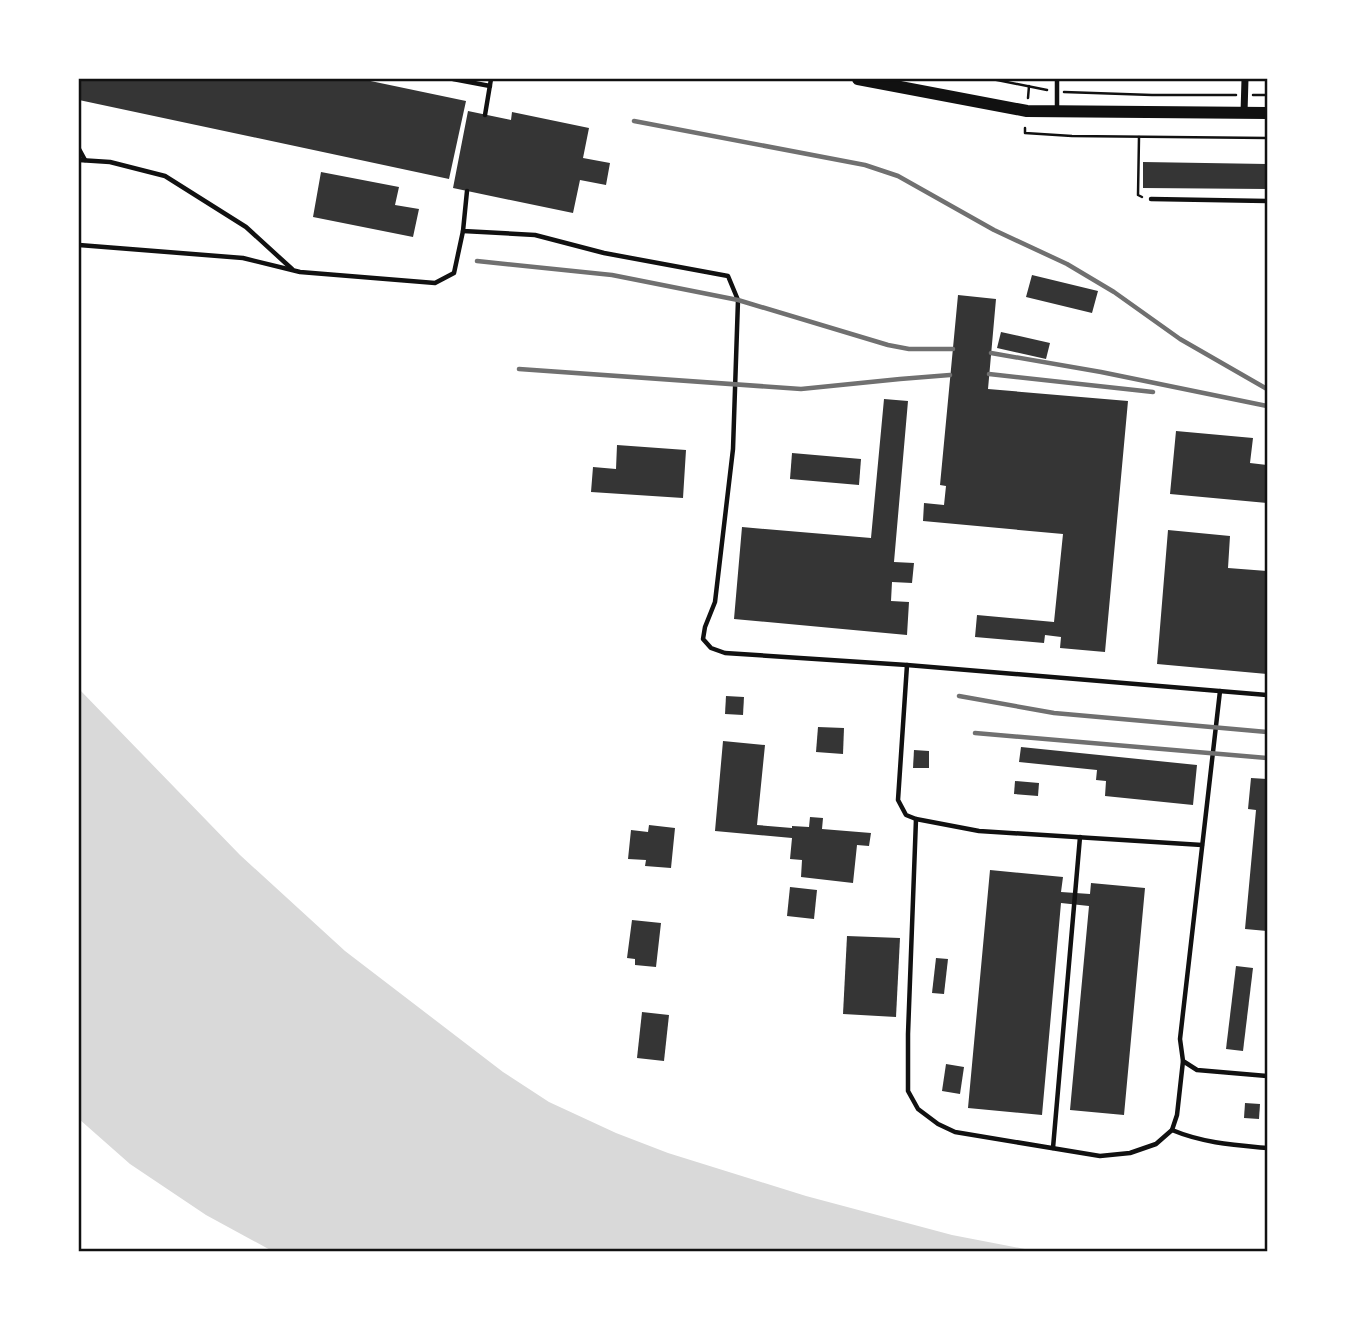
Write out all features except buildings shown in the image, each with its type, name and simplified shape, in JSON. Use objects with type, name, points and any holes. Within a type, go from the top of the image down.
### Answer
[{"type":"main road","points":[[858,79],[1027,111],[1267,114]]},
{"type":"street","points":[[1244,113],[1245,79]]},
{"type":"lane","points":[[453,79],[490,86]]},
{"type":"lane","points":[[485,115],[491,79]]},
{"type":"lane","points":[[1057,79],[1057,111]]},
{"type":"lane","points":[[79,149],[82,160],[110,162],[166,176],[246,226],[293,270]]},
{"type":"lane","points":[[79,245],[243,258],[293,270],[435,282],[454,273],[464,231],[467,191]]},
{"type":"lane","points":[[1151,199],[1267,201]]},
{"type":"lane","points":[[464,231],[535,235],[604,253],[728,276],[738,300],[733,449],[715,601],[703,639],[710,648],[725,653],[1267,695]]},
{"type":"lane","points":[[907,665],[898,800],[906,815],[979,831],[1202,845]]},
{"type":"lane","points":[[916,819],[908,1091],[918,1109],[938,1124],[955,1132],[1100,1156],[1130,1153],[1156,1144],[1172,1130],[1177,1115],[1183,1061],[1180,1039],[1220,691]]},
{"type":"lane","points":[[1054,1148],[1080,837]]},
{"type":"lane","points":[[1183,1061],[1197,1070],[1267,1076]]},
{"type":"lane","points":[[1172,1130],[1213,1143],[1267,1148]]},
{"type":"path","points":[[992,79],[1058,92],[1267,95]]},
{"type":"path","points":[[1028,99],[1029,86]]},
{"type":"path","points":[[1025,128],[1025,133],[1072,136],[1267,138]]},
{"type":"path","points":[[1139,137],[1138,195],[1151,199]]},
{"type":"shaded area","points":[[79,689],[240,855],[345,951],[503,1072],[549,1102],[616,1133],[668,1153],[806,1196],[952,1235],[1040,1252],[274,1252],[206,1215],[130,1164],[79,1119]]},
{"type":"railway","points":[[634,121],[865,165],[898,176],[994,230],[1067,264],[1114,292],[1180,339],[1267,389]]},
{"type":"railway","points":[[477,261],[612,275],[738,300],[888,345],[909,349],[953,349]]},
{"type":"railway","points":[[991,353],[1267,406]]},
{"type":"railway","points":[[519,369],[801,389],[950,375]]},
{"type":"railway","points":[[989,374],[1153,392]]},
{"type":"railway","points":[[959,696],[1054,713],[1267,732]]},
{"type":"railway","points":[[975,733],[1267,758]]}]
